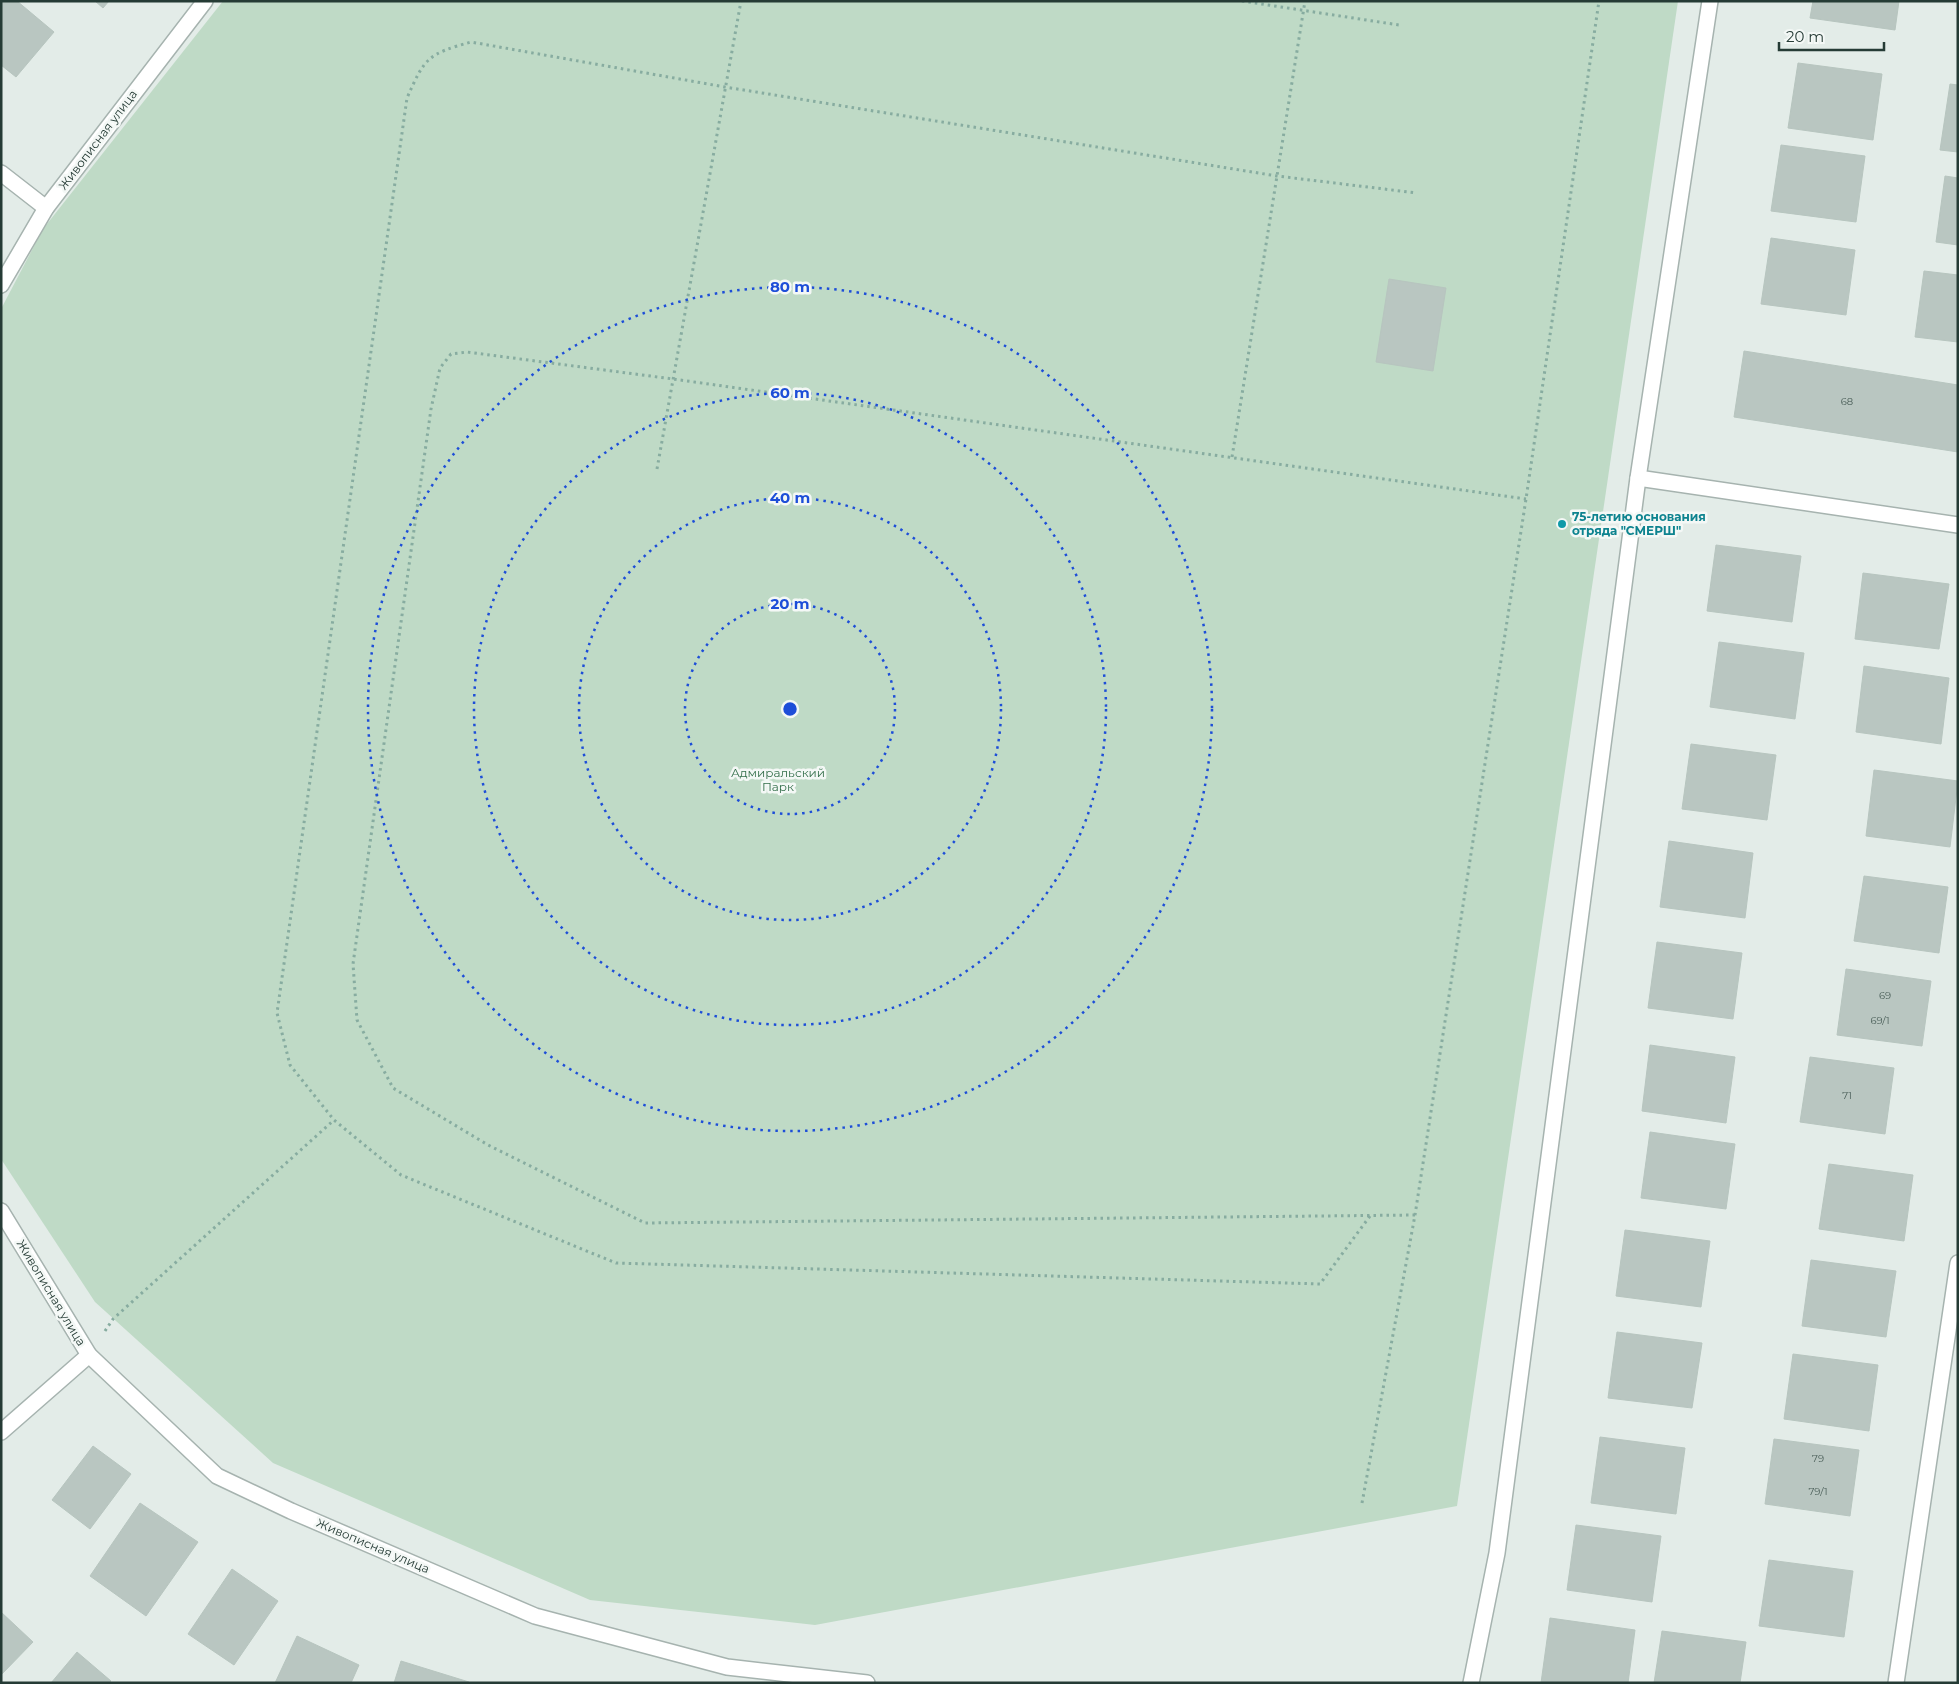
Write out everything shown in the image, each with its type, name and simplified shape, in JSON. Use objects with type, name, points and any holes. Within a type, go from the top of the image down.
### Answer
[{"type":"street","name":"Живописная улица","points":[[1,286],[46,208],[205,1]]},
{"type":"street","points":[[1471,1683],[1497,1553],[1638,478],[1710,1]]},
{"type":"street","points":[[1,173],[46,208]]},
{"type":"street","points":[[1638,478],[1958,526]]},
{"type":"street","name":"Живописная улица","points":[[1,1211],[89,1355],[217,1476],[291,1512],[526,1612],[726,1667],[867,1683]]},
{"type":"street","points":[[1896,1683],[1958,1263]]},
{"type":"street","points":[[1,1432],[89,1355]]},
{"type":"path","points":[[657,469],[741,1]]},
{"type":"path","points":[[1242,1],[1400,25]]},
{"type":"path","points":[[1232,457],[1304,1]]},
{"type":"path","points":[[1362,1503],[1414,1215],[1526,499],[1599,1]]},
{"type":"path","points":[[1370,1216],[1320,1284],[616,1263],[401,1175],[334,1120],[290,1065],[277,1013],[407,98],[420,69],[438,51],[471,42],[726,87],[1277,176],[1417,193]]},
{"type":"path","points":[[1414,1215],[645,1223],[488,1145],[393,1088],[357,1020],[353,964],[431,410],[440,368],[451,354],[467,352],[673,379],[1526,499]]},
{"type":"path","points":[[89,1355],[113,1319],[334,1120]]},
{"type":"green space","name":"Адмиральский Парк","points":[[223,1],[1678,1],[1457,1506],[815,1625],[590,1600],[273,1463],[95,1302],[1,1159],[1,309],[43,229]]},
{"type":"building","points":[[1,1],[17,1],[54,32],[16,77],[1,65]]},
{"type":"building","points":[[95,1],[109,1],[103,8]]},
{"type":"building","points":[[1813,1],[1899,1],[1895,30],[1810,18]]},
{"type":"building","points":[[1798,63],[1882,74],[1873,140],[1788,128]]},
{"type":"building","points":[[1950,84],[1958,85],[1958,152],[1940,150]]},
{"type":"building","points":[[1781,145],[1865,156],[1856,222],[1771,211]]},
{"type":"building","points":[[1945,176],[1958,178],[1958,245],[1936,242]]},
{"type":"building","points":[[1771,238],[1855,250],[1846,315],[1761,304]]},
{"type":"building","points":[[1924,271],[1958,275],[1958,342],[1915,337]]},
{"type":"building","points":[[1389,279],[1446,288],[1433,371],[1376,362]]},
{"type":"building","points":[[1744,351],[1958,385],[1958,452],[1734,417]]},
{"type":"building","points":[[1716,545],[1801,556],[1792,622],[1707,611]]},
{"type":"building","points":[[1863,573],[1949,584],[1939,649],[1855,639]]},
{"type":"building","points":[[1719,642],[1804,653],[1795,719],[1710,707]]},
{"type":"building","points":[[1864,666],[1949,678],[1941,744],[1856,732]]},
{"type":"building","points":[[1691,744],[1776,755],[1767,820],[1682,809]]},
{"type":"building","points":[[1874,770],[1958,781],[1950,847],[1866,836]]},
{"type":"building","points":[[1669,841],[1753,853],[1745,918],[1660,907]]},
{"type":"building","points":[[1864,876],[1948,887],[1939,953],[1854,941]]},
{"type":"building","points":[[1657,942],[1742,953],[1733,1019],[1648,1008]]},
{"type":"building","points":[[1846,969],[1931,981],[1922,1046],[1837,1035]]},
{"type":"building","points":[[1650,1045],[1735,1057],[1726,1123],[1642,1111]]},
{"type":"building","points":[[1810,1057],[1894,1068],[1885,1134],[1800,1122]]},
{"type":"building","points":[[1650,1132],[1735,1144],[1726,1209],[1641,1198]]},
{"type":"building","points":[[1829,1164],[1913,1175],[1904,1241],[1819,1229]]},
{"type":"building","points":[[1625,1230],[1710,1241],[1701,1307],[1616,1296]]},
{"type":"building","points":[[1811,1260],[1896,1271],[1886,1337],[1802,1326]]},
{"type":"building","points":[[1617,1332],[1702,1343],[1692,1408],[1608,1398]]},
{"type":"building","points":[[1793,1354],[1878,1365],[1869,1431],[1784,1419]]},
{"type":"building","points":[[1600,1437],[1685,1448],[1676,1514],[1591,1503]]},
{"type":"building","points":[[1774,1439],[1859,1450],[1850,1516],[1765,1504]]},
{"type":"building","points":[[93,1446],[131,1474],[90,1529],[52,1500]]},
{"type":"building","points":[[140,1503],[198,1542],[146,1616],[90,1576]]},
{"type":"building","points":[[1576,1525],[1661,1536],[1652,1602],[1567,1590]]},
{"type":"building","points":[[1769,1560],[1853,1571],[1844,1637],[1759,1626]]},
{"type":"building","points":[[232,1569],[278,1601],[234,1665],[188,1634]]},
{"type":"building","points":[[1,1612],[33,1642],[1,1675]]},
{"type":"building","points":[[1550,1618],[1635,1630],[1628,1683],[1541,1683]]},
{"type":"building","points":[[1662,1631],[1746,1642],[1740,1683],[1654,1683]]},
{"type":"building","points":[[297,1636],[359,1665],[351,1683],[275,1683]]},
{"type":"building","points":[[77,1652],[111,1681],[109,1683],[51,1683]]},
{"type":"building","points":[[401,1661],[469,1682],[469,1683],[394,1683]]},
{"type":"place","name":"75-летию основания отряда \"СМЕРШ\"","points":[[1562,524]]}]
